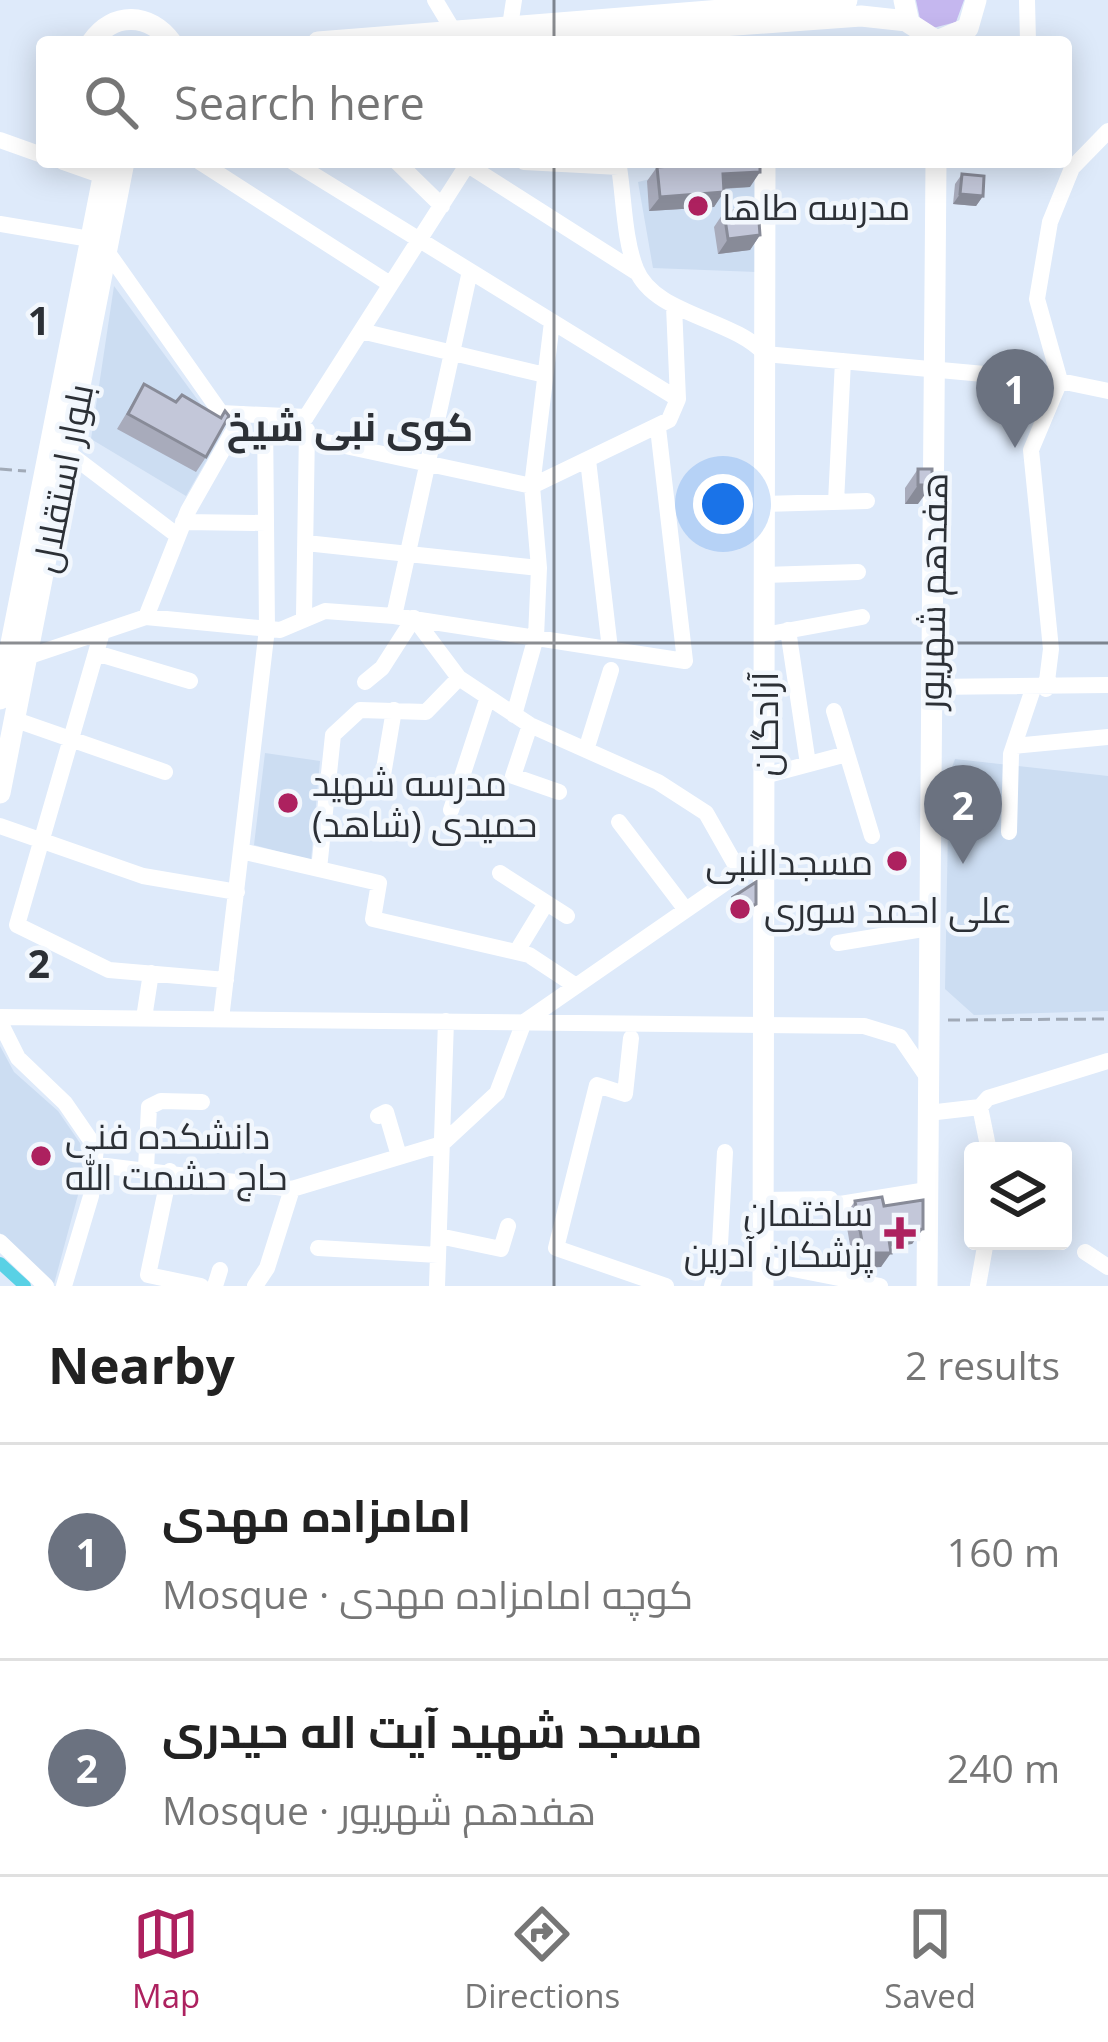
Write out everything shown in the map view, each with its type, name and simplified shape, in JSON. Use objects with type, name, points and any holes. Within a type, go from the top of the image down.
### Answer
[{"type":"main road","points":[[505,34],[649,8],[847,0]]},
{"type":"main road","points":[[949,36],[968,28],[976,0]]},
{"type":"main road","points":[[386,36],[453,30],[505,34],[766,32],[905,10],[916,32],[925,36]]},
{"type":"main road","points":[[100,36],[122,20],[149,22],[166,36]]},
{"type":"main road","name":"بلوار استقلال","points":[[0,694],[8,617],[98,244],[122,168]]},
{"type":"main road","name":"آزادگان","points":[[763,1275],[765,168]]},
{"type":"main road","name":"هفدهم شهریور","points":[[927,1286],[936,168]]},
{"type":"main road","name":"بلوار استقلال","points":[[0,794],[67,451],[98,244],[104,169]]},
{"type":"street","points":[[435,0],[453,30]]},
{"type":"street","points":[[505,34],[514,0]]},
{"type":"street","points":[[1028,0],[1028,36]]},
{"type":"street","points":[[1009,832],[1014,746],[1040,689],[1051,649],[1031,450],[1060,381],[1037,299],[1050,222],[1072,168],[1108,131]]},
{"type":"street","points":[[0,140],[36,153]]},
{"type":"street","points":[[209,168],[390,284]]},
{"type":"street","points":[[303,168],[678,400]]},
{"type":"street","points":[[404,168],[442,206]]},
{"type":"street","points":[[304,616],[305,417],[465,168]]},
{"type":"street","points":[[476,168],[636,272],[674,306],[750,337],[765,354],[1060,381],[1108,391]]},
{"type":"street","points":[[619,168],[636,272]]},
{"type":"street","points":[[0,224],[98,244],[221,413],[305,417]]},
{"type":"street","points":[[394,616],[470,271]]},
{"type":"street","points":[[308,439],[532,486],[658,428],[678,400],[674,306]]},
{"type":"street","points":[[552,322],[532,486],[539,568],[536,637],[513,776],[559,792]]},
{"type":"street","points":[[361,331],[545,376]]},
{"type":"street","points":[[836,502],[843,361]]},
{"type":"street","points":[[146,617],[181,529],[243,414]]},
{"type":"street","points":[[221,1019],[267,629],[265,415]]},
{"type":"street","points":[[27,657],[146,617],[280,630],[325,611],[414,618],[685,661],[658,428]]},
{"type":"street","points":[[67,451],[181,529],[266,523]]},
{"type":"street","points":[[588,460],[610,649]]},
{"type":"street","points":[[764,504],[867,501]]},
{"type":"street","points":[[306,543],[539,568]]},
{"type":"street","points":[[764,575],[858,572]]},
{"type":"street","points":[[764,634],[862,617]]},
{"type":"street","points":[[414,618],[459,678],[522,720],[658,782],[706,813],[740,873]]},
{"type":"street","points":[[365,682],[382,668],[414,618]]},
{"type":"street","points":[[788,630],[808,764]]},
{"type":"street","points":[[102,632],[17,925],[109,970],[226,980]]},
{"type":"street","points":[[96,653],[190,681]]},
{"type":"street","points":[[586,750],[611,670]]},
{"type":"street","points":[[319,869],[333,735],[360,710],[426,712],[459,678]]},
{"type":"street","points":[[931,687],[1108,685]]},
{"type":"street","points":[[451,810],[488,697]]},
{"type":"street","points":[[382,781],[394,710]]},
{"type":"street","points":[[834,711],[843,755],[872,836]]},
{"type":"street","points":[[16,720],[165,772]]},
{"type":"street","points":[[1014,746],[1108,737]]},
{"type":"street","points":[[764,776],[843,755]]},
{"type":"street","points":[[619,822],[686,910]]},
{"type":"street","points":[[0,826],[143,876],[237,892]]},
{"type":"street","points":[[241,851],[379,883],[373,919],[517,951],[543,961],[576,986]]},
{"type":"street","points":[[98,1165],[292,1190],[442,1144],[497,1093],[524,1022],[764,856]]},
{"type":"street","points":[[500,873],[567,916]]},
{"type":"street","points":[[517,951],[544,905]]},
{"type":"street","points":[[838,943],[929,928]]},
{"type":"street","points":[[144,1018],[152,973]]},
{"type":"street","points":[[64,1286],[98,1165],[87,1130],[18,1058],[0,1020],[881,1028],[900,1037],[928,1078]]},
{"type":"street","points":[[437,1286],[446,1021]]},
{"type":"street","points":[[631,1038],[625,1094],[598,1085],[556,1248],[666,1286]]},
{"type":"street","points":[[928,1113],[980,1107],[988,1097],[1108,1061]]},
{"type":"street","points":[[146,1169],[149,1107],[160,1101],[202,1102]]},
{"type":"street","points":[[980,1107],[987,1142]]},
{"type":"street","points":[[377,1116],[386,1112],[399,1156]]},
{"type":"street","points":[[712,1286],[719,1264],[725,1152]]},
{"type":"street","points":[[170,1171],[148,1275],[201,1286]]},
{"type":"street","points":[[254,1286],[267,1268],[292,1190]]},
{"type":"street","points":[[763,1200],[830,1199],[834,1205],[927,1190]]},
{"type":"street","points":[[439,1235],[501,1249],[508,1226]]},
{"type":"street","points":[[0,1242],[46,1286]]},
{"type":"street","points":[[318,1249],[438,1256]]},
{"type":"street","points":[[978,1286],[984,1250]]},
{"type":"street","points":[[1085,1252],[1108,1267]]},
{"type":"street","points":[[719,1264],[763,1275],[880,1286]]},
{"type":"street","points":[[1103,1286],[1108,1277]]},
{"type":"path","points":[[0,469],[45,472]]},
{"type":"path","points":[[928,1020],[1108,1019]]},
{"type":"shaded area","points":[[916,0],[964,0],[956,22],[933,28],[920,19]]},
{"type":"shaded area","name":"مدرسه طاها","points":[[694,168],[756,168],[756,272],[653,268],[638,182]]},
{"type":"shaded area","points":[[114,286],[222,433],[186,496],[91,439]]},
{"type":"shaded area","name":"مدرسه شهید حمیدی (شاهد)","points":[[265,753],[320,761],[311,860],[254,845]]},
{"type":"shaded area","points":[[955,759],[1108,776],[1108,1011],[974,1015],[945,989],[949,775]]},
{"type":"shaded area","name":"دانشکده فنی حاج حشمت الله","points":[[0,1046],[14,1072],[58,1111],[80,1143],[85,1169],[54,1284],[0,1233]]},
{"type":"building","points":[[657,168],[760,168],[760,172],[723,174],[724,192],[660,197]]},
{"type":"building","points":[[962,174],[984,176],[983,196],[960,194]]},
{"type":"building","points":[[758,208],[760,235],[728,239],[724,212]]},
{"type":"building","points":[[144,384],[176,402],[182,395],[221,418],[225,411],[229,416],[206,457],[128,414]]},
{"type":"building","points":[[918,469],[932,469],[932,485],[918,485]]},
{"type":"building","points":[[756,882],[756,904],[742,911],[733,897]]},
{"type":"building","points":[[882,1197],[884,1206],[923,1200],[923,1229],[888,1233],[891,1253],[864,1253],[855,1201]]},
{"type":"waterway","points":[[0,1263],[25,1286]]},
{"type":"place","name":"مدرسه طاها","points":[[698,206]]},
{"type":"place","name":"امامزاده مهدی","points":[[1015,448]]},
{"type":"place","name":"مدرسه شهید حمیدی (شاهد)","points":[[288,803]]},
{"type":"place","name":"مسجدالنبی","points":[[897,861]]},
{"type":"place","name":"مسجد شهید آیت اله حیدری","points":[[963,864]]},
{"type":"place","name":"علی احمد سوری","points":[[740,909]]},
{"type":"place","name":"دانشکده فنی حاج حشمت الله","points":[[41,1156]]},
{"type":"place","name":"ساختمان پزشکان آدرین","points":[[900,1233]]},
{"type":"district","name":"کوی نبی شیخ","points":[[350,425]]}]
